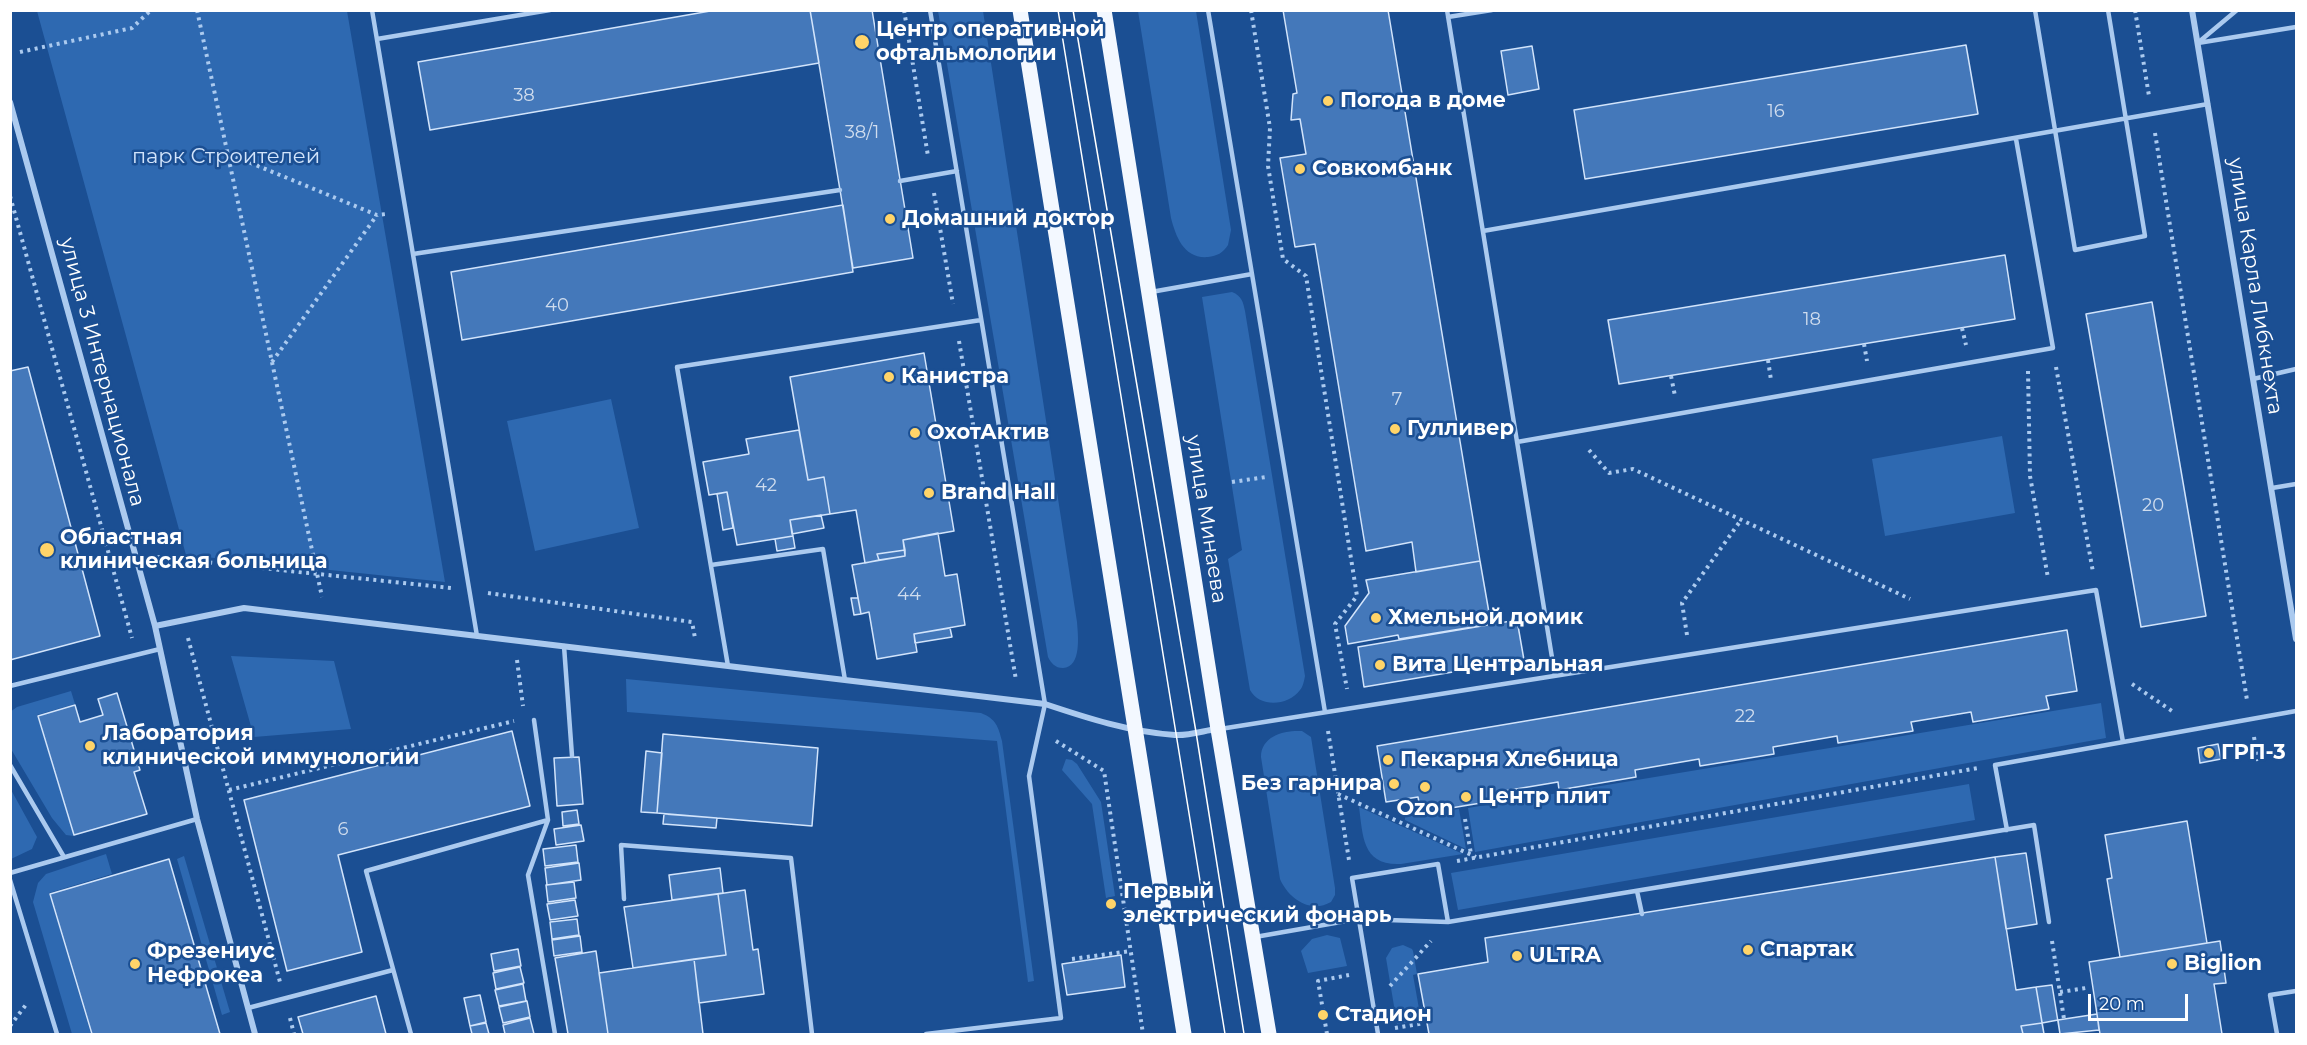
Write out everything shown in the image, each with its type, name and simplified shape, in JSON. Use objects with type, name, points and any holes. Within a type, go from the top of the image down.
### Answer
[{"type":"main road","points":[[1020,10],[1184,1035]]},
{"type":"main road","name":"улица Минаева","points":[[1104,10],[1269,1035]]},
{"type":"street","name":"улица Карла Либкнехта","points":[[2193,10],[2296,639]]},
{"type":"street","name":"улица 3 Интернационала","points":[[10,102],[155,626],[197,819],[255,1035]]},
{"type":"street","points":[[155,626],[244,608],[1045,704],[1097,721],[1178,735],[1218,729]]},
{"type":"lane","points":[[372,10],[477,636]]},
{"type":"lane","points":[[377,39],[550,10]]},
{"type":"lane","points":[[926,1035],[1061,1018],[1029,776],[1045,704],[930,10]]},
{"type":"lane","points":[[1208,10],[1325,712]]},
{"type":"lane","points":[[1447,10],[1555,676]]},
{"type":"lane","points":[[1448,17],[1492,10]]},
{"type":"lane","points":[[2035,10],[2075,249],[2145,236],[2108,10]]},
{"type":"lane","points":[[2198,43],[2237,10]]},
{"type":"lane","points":[[2198,43],[2296,27]]},
{"type":"lane","points":[[1483,231],[2208,104]]},
{"type":"lane","points":[[1517,442],[2053,348],[2016,139]]},
{"type":"lane","points":[[900,181],[957,171]]},
{"type":"lane","points":[[413,254],[840,190]]},
{"type":"lane","points":[[1149,292],[1252,274]]},
{"type":"lane","points":[[728,666],[677,367],[981,320]]},
{"type":"lane","points":[[2253,379],[2296,369]]},
{"type":"lane","points":[[2272,488],[2296,484]]},
{"type":"lane","points":[[711,565],[823,549],[845,680]]},
{"type":"lane","points":[[1218,729],[2096,591],[2123,742]]},
{"type":"lane","points":[[564,646],[572,756]]},
{"type":"lane","points":[[10,686],[160,649]]},
{"type":"lane","points":[[2007,830],[1995,765],[2296,711]]},
{"type":"lane","points":[[534,720],[548,820],[528,875],[555,1035]]},
{"type":"lane","points":[[10,765],[64,857]]},
{"type":"lane","points":[[10,873],[197,819]]},
{"type":"lane","points":[[411,1035],[366,871],[548,820]]},
{"type":"lane","points":[[1252,937],[1358,919],[1448,922],[2034,825],[2049,922]]},
{"type":"lane","points":[[624,898],[621,845],[791,858],[812,1035]]},
{"type":"lane","points":[[1378,1035],[1352,878],[1438,864],[1448,922]]},
{"type":"lane","points":[[10,880],[57,1035]]},
{"type":"lane","points":[[1638,891],[1642,914]]},
{"type":"lane","points":[[248,1008],[393,970]]},
{"type":"lane","points":[[2277,1035],[2270,995],[2296,991]]},
{"type":"path","points":[[20,52],[132,28],[151,10]]},
{"type":"path","points":[[197,10],[327,618]]},
{"type":"path","points":[[1251,10],[1270,128],[1268,166],[1283,259],[1306,276],[1357,596],[1335,624],[1351,708]]},
{"type":"path","points":[[2135,10],[2251,720]]},
{"type":"path","points":[[228,154],[377,216],[406,211]]},
{"type":"path","points":[[10,196],[137,655]]},
{"type":"path","points":[[272,362],[377,216]]},
{"type":"path","points":[[2053,348],[2096,591]]},
{"type":"path","points":[[2028,352],[2030,476],[2051,598]]},
{"type":"path","points":[[1574,432],[1609,473],[1633,469],[1944,615]]},
{"type":"path","points":[[1232,482],[1285,476]]},
{"type":"path","points":[[1690,654],[1683,603],[1741,520]]},
{"type":"path","points":[[135,555],[470,590],[692,622],[695,638]]},
{"type":"path","points":[[183,620],[294,1035]]},
{"type":"path","points":[[515,640],[527,731],[537,738]]},
{"type":"path","points":[[2110,669],[2198,729]]},
{"type":"path","points":[[1325,712],[1352,878]]},
{"type":"path","points":[[229,790],[525,719]]},
{"type":"path","points":[[1438,864],[1995,765]]},
{"type":"path","points":[[1104,771],[1143,1035]]},
{"type":"path","points":[[1338,794],[1477,857]]},
{"type":"path","points":[[1465,819],[1472,855]]},
{"type":"path","points":[[1387,990],[1448,922]]},
{"type":"path","points":[[2049,922],[2064,1019]]},
{"type":"path","points":[[1054,961],[1131,951]]},
{"type":"path","points":[[1327,1035],[1318,981],[1367,972]]},
{"type":"path","points":[[2060,992],[2086,988]]},
{"type":"path","points":[[1394,1028],[1424,1023]]},
{"type":"green space","name":"парк Строителей","points":[[37,11],[347,11],[445,582],[186,555]]},
{"type":"green space","points":[[938,11],[983,11],[1077,622],[1078,650],[1073,662],[1063,668],[1054,665],[1048,657]]},
{"type":"green space","points":[[1138,11],[1196,11],[1231,230],[1228,245],[1214,256],[1200,257],[1187,251],[1173,225]]},
{"type":"green space","points":[[1232,292],[1240,297],[1245,311],[1305,676],[1302,687],[1295,695],[1282,702],[1274,703],[1260,700],[1250,690],[1228,559],[1242,550],[1202,297]]},
{"type":"green space","points":[[611,399],[639,528],[535,551],[507,421]]},
{"type":"green space","points":[[2002,436],[2015,513],[1885,536],[1872,459]]},
{"type":"green space","points":[[231,656],[334,661],[351,729],[254,737]]},
{"type":"green space","points":[[626,679],[981,713],[990,718],[998,727],[1002,741],[1034,981],[1028,982],[997,741],[627,712]]},
{"type":"green space","points":[[71,691],[75,704],[37,715],[74,836],[66,835],[52,818],[11,749],[10,712],[17,707]]},
{"type":"green space","points":[[2101,703],[2106,738],[1475,852],[1468,808]]},
{"type":"green space","points":[[1302,731],[1311,737],[1335,888],[1335,895],[1331,902],[1315,906],[1294,898],[1280,879],[1261,757],[1262,750],[1269,739],[1281,733]]},
{"type":"green space","points":[[1066,759],[1077,764],[1101,802],[1115,896],[1106,898],[1092,804],[1062,770]]},
{"type":"green space","points":[[1969,784],[1975,820],[1458,910],[1451,873]]},
{"type":"green space","points":[[10,788],[37,837],[32,849],[11,859]]},
{"type":"green space","points":[[1359,807],[1463,854],[1401,864],[1379,860],[1367,847]]},
{"type":"green space","points":[[1459,809],[1466,849],[1405,820],[1405,817]]},
{"type":"green space","points":[[106,854],[112,874],[49,893],[91,1034],[72,1034],[33,902],[38,883],[46,874]]},
{"type":"green space","points":[[184,856],[230,1012],[222,1015],[177,859]]},
{"type":"green space","points":[[1327,935],[1340,938],[1347,966],[1308,973],[1301,951],[1312,939]]},
{"type":"green space","points":[[1403,945],[1413,951],[1417,974],[1413,975],[1421,1020],[1397,1024],[1386,958],[1392,948]]},
{"type":"building","points":[[716,10],[810,10],[819,63],[430,130],[418,62]]},
{"type":"building","points":[[810,10],[872,10],[913,258],[853,268]]},
{"type":"building","points":[[1283,10],[1388,10],[1480,561],[1416,572],[1412,542],[1366,551],[1315,244],[1295,247],[1280,158],[1306,154],[1300,119],[1291,120],[1293,94],[1297,93]]},
{"type":"building","points":[[1966,45],[1978,114],[1585,179],[1574,110]]},
{"type":"building","points":[[1532,46],[1539,89],[1508,95],[1501,51]]},
{"type":"building","points":[[843,205],[853,272],[462,340],[451,272]]},
{"type":"building","points":[[2005,255],[2015,319],[1619,384],[1608,320]]},
{"type":"building","points":[[2152,302],[2206,616],[2141,627],[2086,314]]},
{"type":"building","points":[[924,353],[954,531],[903,540],[905,550],[877,554],[879,560],[865,563],[856,510],[830,514],[824,477],[808,480],[790,377]]},
{"type":"building","points":[[28,367],[100,636],[10,660],[10,371]]},
{"type":"building","points":[[799,430],[808,480],[824,477],[830,514],[790,520],[793,536],[737,545],[727,492],[709,495],[703,462],[749,454],[746,439]]},
{"type":"building","points":[[727,492],[733,528],[723,530],[717,494]]},
{"type":"building","points":[[821,515],[824,528],[792,534],[790,520]]},
{"type":"building","points":[[938,533],[945,576],[957,574],[965,625],[914,634],[917,652],[877,659],[869,612],[861,614],[852,565],[905,556],[903,540]]},
{"type":"building","points":[[793,536],[795,548],[777,551],[775,539]]},
{"type":"building","points":[[905,550],[905,556],[879,560],[877,554]]},
{"type":"building","points":[[1480,561],[1491,624],[1399,639],[1398,635],[1348,644],[1345,626],[1369,593],[1366,580]]},
{"type":"building","points":[[851,598],[858,598],[861,614],[854,615]]},
{"type":"building","points":[[1517,620],[1524,660],[1364,687],[1358,647]]},
{"type":"building","points":[[950,628],[952,637],[915,643],[914,634]]},
{"type":"building","points":[[2067,630],[2077,691],[2046,696],[2049,709],[1973,722],[1971,712],[1911,722],[1913,731],[1838,743],[1837,736],[1773,747],[1774,754],[1700,766],[1699,759],[1635,770],[1636,777],[1559,790],[1558,782],[1498,792],[1499,800],[1421,813],[1418,797],[1386,802],[1377,746]]},
{"type":"building","name":"Лаборатория клинической иммунологии","points":[[117,693],[140,770],[134,772],[147,814],[74,835],[38,716],[75,705],[80,722],[103,715],[98,699]]},
{"type":"building","points":[[512,731],[530,806],[338,855],[362,952],[287,971],[244,800]]},
{"type":"building","points":[[663,734],[818,748],[812,826],[657,813]]},
{"type":"building","name":"ГРП-3","points":[[2218,744],[2221,759],[2200,763],[2198,748]]},
{"type":"building","points":[[646,751],[662,753],[657,813],[641,812]]},
{"type":"building","points":[[579,757],[583,804],[557,806],[554,758]]},
{"type":"building","points":[[577,810],[579,824],[563,826],[562,812]]},
{"type":"building","points":[[664,814],[717,818],[716,828],[663,824]]},
{"type":"building","points":[[2187,821],[2207,943],[2120,957],[2107,879],[2112,878],[2105,835]]},
{"type":"building","points":[[581,825],[584,841],[556,845],[554,829]]},
{"type":"building","points":[[576,845],[578,862],[545,866],[543,849]]},
{"type":"building","points":[[2026,853],[2037,924],[2006,929],[1995,857]]},
{"type":"building","name":"Спартак","points":[[1995,857],[2016,990],[2036,987],[2042,1023],[2021,1026],[2023,1034],[1429,1034],[1418,974],[1488,962],[1485,938]]},
{"type":"building","name":"Фрезениус Нефрокеа","points":[[169,859],[220,1034],[92,1034],[50,894]]},
{"type":"building","points":[[579,863],[581,880],[547,885],[545,868]]},
{"type":"building","points":[[720,868],[723,893],[672,900],[669,875]]},
{"type":"building","points":[[574,882],[576,898],[548,902],[546,885]]},
{"type":"building","points":[[745,890],[753,950],[758,949],[764,994],[699,1003],[694,959],[726,955],[718,894]]},
{"type":"building","points":[[718,894],[726,955],[633,968],[624,907]]},
{"type":"building","points":[[575,900],[578,916],[550,920],[547,904]]},
{"type":"building","points":[[577,919],[579,935],[552,939],[550,922]]},
{"type":"building","points":[[580,936],[582,952],[554,956],[552,940]]},
{"type":"building","points":[[2220,941],[2226,983],[2214,984],[2222,1034],[2100,1034],[2089,962]]},
{"type":"building","points":[[518,949],[521,966],[494,971],[491,954]]},
{"type":"building","points":[[596,951],[608,1034],[568,1034],[555,958]]},
{"type":"building","points":[[1121,955],[1125,987],[1067,995],[1062,964]]},
{"type":"building","points":[[694,959],[703,1034],[608,1034],[599,973]]},
{"type":"building","points":[[520,967],[524,983],[496,989],[493,973]]},
{"type":"building","points":[[523,984],[526,1001],[499,1006],[495,990]]},
{"type":"building","points":[[2052,985],[2060,1034],[2044,1034],[2036,987]]},
{"type":"building","points":[[480,995],[486,1022],[470,1026],[464,998]]},
{"type":"building","points":[[376,996],[386,1034],[303,1034],[298,1017]]},
{"type":"building","points":[[527,1001],[530,1017],[503,1023],[499,1007]]},
{"type":"building","points":[[2097,1014],[2099,1030],[2060,1034],[2058,1020]]},
{"type":"building","points":[[530,1018],[534,1034],[505,1034],[503,1025]]},
{"type":"building","points":[[2058,1020],[2060,1034],[2044,1034],[2042,1023]]},
{"type":"building","points":[[486,1023],[489,1034],[472,1034],[470,1026]]},
{"type":"building","points":[[2042,1023],[2044,1034],[2023,1034],[2021,1026]]},
{"type":"tram line","points":[[1058,10],[1225,1034]]},
{"type":"tram line","points":[[1073,10],[1196,732],[1244,1034]]},
{"type":"place","name":"Центр оперативной офтальмологии","points":[[862,42]]},
{"type":"place","name":"Погода в доме","points":[[1328,101]]},
{"type":"place","name":"Совкомбанк","points":[[1300,169]]},
{"type":"place","name":"Домашний доктор","points":[[890,219]]},
{"type":"place","name":"Канистра","points":[[889,377]]},
{"type":"place","name":"Гулливер","points":[[1395,429]]},
{"type":"place","name":"ОхотАктив","points":[[915,433]]},
{"type":"place","name":"Brand Hall","points":[[929,493]]},
{"type":"place","name":"Областная клиническая больница","points":[[47,550]]},
{"type":"place","name":"Хмельной домик","points":[[1376,618]]},
{"type":"place","name":"Вита Центральная","points":[[1380,665]]},
{"type":"place","name":"Лаборатория клинической иммунологии","points":[[90,746]]},
{"type":"place","name":"ГРП-3","points":[[2209,753]]},
{"type":"place","name":"Пекарня Хлебница","points":[[1388,760]]},
{"type":"place","name":"Без гарнира","points":[[1394,784]]},
{"type":"place","name":"Ozon","points":[[1425,787]]},
{"type":"place","name":"Центр плит","points":[[1466,797]]},
{"type":"place","name":"Первый электрический фонарь","points":[[1111,904]]},
{"type":"place","name":"Спартак","points":[[1748,950]]},
{"type":"place","name":"ULTRA","points":[[1517,956]]},
{"type":"place","name":"Фрезениус Нефрокеа","points":[[135,964]]},
{"type":"place","name":"Biglion","points":[[2172,964]]},
{"type":"place","name":"Стадион","points":[[1323,1015]]}]
